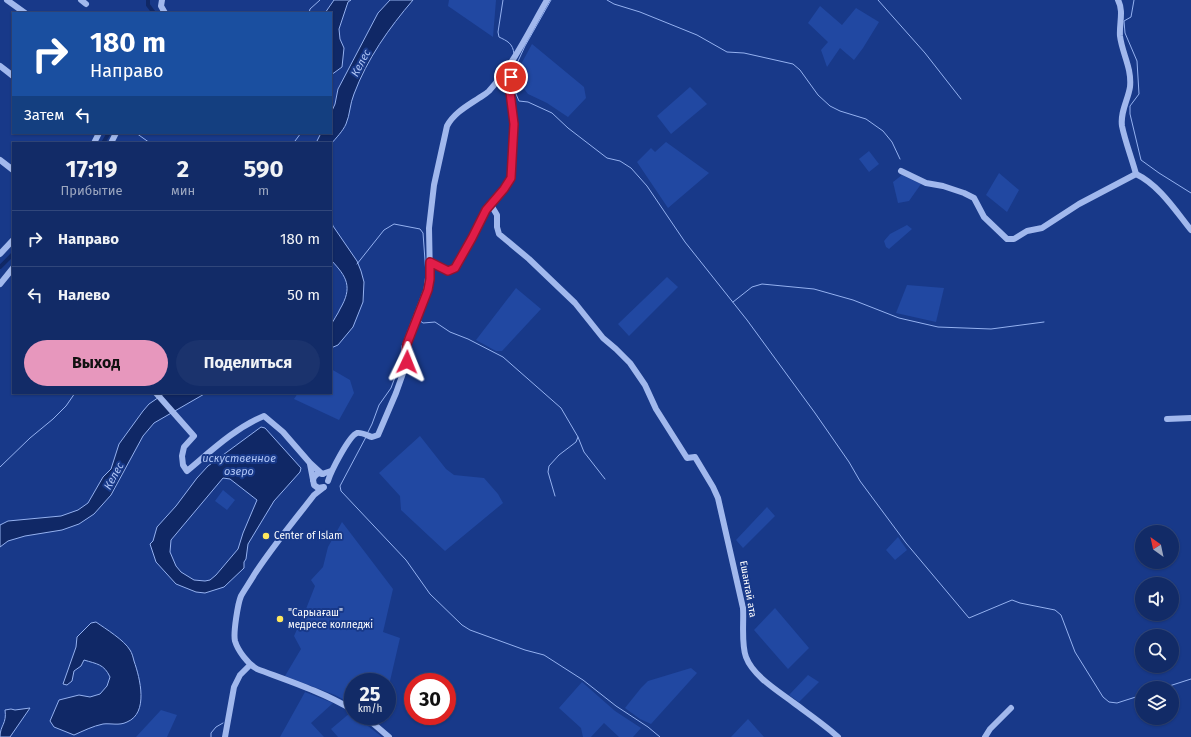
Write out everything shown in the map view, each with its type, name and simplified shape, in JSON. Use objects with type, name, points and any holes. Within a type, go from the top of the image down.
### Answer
[{"type":"street","points":[[7,0],[24,12]]},
{"type":"street","points":[[162,0],[161,6],[164,12]]},
{"type":"street","points":[[344,705],[318,692],[250,665],[235,641],[234,633],[238,603],[266,557],[314,494],[326,485],[331,471],[351,438],[356,434],[362,433],[372,437],[378,435],[396,393],[407,362],[407,344],[428,290],[430,279],[429,228],[434,185],[447,126],[457,113],[488,92],[512,62],[547,0]]},
{"type":"street","points":[[1118,0],[1122,13],[1120,38],[1130,73],[1130,87],[1123,111],[1122,126],[1136,174]]},
{"type":"street","points":[[430,262],[448,271],[455,268],[486,210],[504,189],[511,178],[514,124],[510,92],[512,62]]},
{"type":"street","points":[[0,66],[12,75]]},
{"type":"street","points":[[0,160],[12,169]]},
{"type":"street","points":[[901,171],[926,183],[943,186],[974,198],[984,217],[1007,239],[1014,239],[1027,231],[1042,228],[1079,204],[1136,174]]},
{"type":"street","points":[[1136,174],[1143,177],[1160,192],[1191,230]]},
{"type":"street","name":"Ешантай ата","points":[[491,205],[497,215],[497,227],[499,234],[529,259],[575,303],[603,338],[630,363],[645,384],[656,408],[687,458],[695,457],[713,487],[718,498],[743,608],[743,645],[745,656],[749,663],[760,677],[838,737]]},
{"type":"street","points":[[0,254],[12,241]]},
{"type":"street","points":[[0,284],[12,269]]},
{"type":"street","points":[[157,394],[194,436],[184,447],[183,465],[187,471],[248,423],[264,416],[283,432],[310,463],[326,476],[328,481]]},
{"type":"street","points":[[1167,419],[1191,418]]},
{"type":"street","points":[[310,463],[315,491],[314,494]]},
{"type":"street","points":[[313,481],[315,476],[331,471]]},
{"type":"street","points":[[313,481],[316,487],[322,488]]},
{"type":"street","points":[[225,737],[234,687],[240,675],[250,665]]},
{"type":"street","points":[[985,737],[1011,708]]},
{"type":"street","points":[[376,726],[389,737]]},
{"type":"shaded area","points":[[449,0],[496,0],[493,37],[448,6]]},
{"type":"shaded area","points":[[820,6],[842,25],[856,8],[879,22],[854,60],[840,48],[827,67],[821,50],[828,42],[808,23]]},
{"type":"shaded area","points":[[532,44],[584,87],[586,98],[568,117],[547,103],[528,94],[519,82],[519,68]]},
{"type":"shaded area","points":[[690,87],[707,104],[671,134],[657,116]]},
{"type":"shaded area","points":[[666,142],[709,173],[668,208],[637,162],[651,148],[655,152]]},
{"type":"shaded area","points":[[869,151],[879,164],[869,172],[859,159]]},
{"type":"shaded area","points":[[999,173],[1019,190],[1007,212],[986,195]]},
{"type":"shaded area","points":[[902,175],[921,184],[909,201],[898,203],[893,182]]},
{"type":"shaded area","points":[[907,225],[912,229],[889,249],[886,247],[884,241],[890,234]]},
{"type":"shaded area","points":[[667,277],[678,287],[629,336],[618,324]]},
{"type":"shaded area","points":[[907,285],[944,288],[936,322],[896,313]]},
{"type":"shaded area","points":[[516,288],[541,309],[502,351],[496,351],[476,340]]},
{"type":"shaded area","points":[[332,370],[350,380],[354,393],[339,420],[294,399],[297,394],[332,394]]},
{"type":"shaded area","points":[[420,436],[446,469],[454,475],[484,478],[498,494],[503,503],[445,551],[401,510],[400,496],[379,473]]},
{"type":"shaded area","points":[[223,490],[235,500],[227,510],[215,501]]},
{"type":"shaded area","points":[[767,507],[775,516],[743,548],[736,540]]},
{"type":"shaded area","points":[[342,522],[393,589],[383,632],[400,638],[392,673],[344,673],[344,700],[285,676],[301,649],[294,636],[315,586],[311,580],[323,567],[328,547]]},
{"type":"shaded area","points":[[898,537],[907,550],[895,560],[886,550]]},
{"type":"shaded area","points":[[775,608],[809,648],[788,669],[754,630]]},
{"type":"shaded area","points":[[691,668],[697,673],[651,724],[640,719],[625,708],[648,681]]},
{"type":"shaded area","points":[[808,675],[819,682],[799,702],[789,695]]},
{"type":"shaded area","points":[[582,682],[615,711],[641,728],[633,737],[619,737],[604,723],[591,737],[583,737],[581,728],[559,708]]},
{"type":"shaded area","points":[[305,692],[333,703],[311,723],[324,737],[280,737]]},
{"type":"shaded area","points":[[161,710],[177,715],[167,737],[136,737]]},
{"type":"shaded area","points":[[344,718],[344,725],[367,725],[382,737],[338,737],[331,729]]},
{"type":"shaded area","points":[[748,719],[764,737],[731,737]]},
{"type":"water","points":[[334,0],[351,0],[348,2],[339,29],[340,39],[344,48],[342,67],[332,74],[332,12],[326,12]]},
{"type":"water","name":"Келес","points":[[390,0],[413,0],[379,44],[365,68],[359,81],[346,124],[343,129],[332,143],[316,142],[320,134],[332,134],[332,111],[338,89],[378,13]]},
{"type":"water","points":[[332,222],[357,261],[364,282],[363,302],[353,327],[338,345],[332,348],[332,324],[344,301],[347,288],[341,272],[332,261]]},
{"type":"water","name":"Келес","points":[[164,394],[204,394],[154,423],[143,436],[111,495],[94,514],[79,524],[62,530],[25,536],[8,541],[0,547],[0,525],[8,521],[61,516],[78,510],[88,503],[103,477],[111,469],[119,444],[149,404]]},
{"type":"water","name":"искуственное озеро","points":[[261,427],[265,428],[301,468],[300,472],[274,501],[248,544],[244,568],[224,587],[205,593],[196,592],[176,584],[156,562],[150,544],[153,541],[157,527],[208,466]],"holes":[[[223,478],[230,479],[257,500],[238,549],[210,580],[194,580],[181,572],[176,566],[170,552],[171,540]]]},
{"type":"water","points":[[96,622],[110,631],[131,651],[139,676],[141,694],[140,703],[138,711],[134,717],[127,722],[121,724],[99,725],[74,735],[54,727],[50,721],[59,700],[79,695],[90,697],[100,694],[107,686],[110,677],[105,669],[100,665],[84,660],[81,666],[74,671],[72,681],[67,685],[63,684],[76,647],[77,637],[91,623]]},
{"type":"water","points":[[30,708],[10,737],[0,737],[5,718],[5,710]]},
{"type":"waterway","points":[[148,0],[148,5],[153,12]]},
{"type":"waterway","points":[[309,12],[310,9],[320,0]]},
{"type":"waterway","points":[[503,0],[498,32],[499,37],[511,45],[514,54]]},
{"type":"waterway","points":[[514,70],[525,46],[551,0]]},
{"type":"waterway","points":[[607,0],[697,35],[727,52],[744,53],[793,64],[800,70],[818,95],[830,106],[840,111],[866,119],[883,131],[892,142],[900,159]]},
{"type":"waterway","points":[[878,0],[925,53],[961,99]]},
{"type":"waterway","points":[[1134,0],[1131,17],[1124,21],[1125,33],[1137,61],[1139,94],[1130,106],[1130,114],[1141,160],[1191,193]]},
{"type":"waterway","points":[[515,71],[516,94],[519,101],[528,102],[552,113],[568,128],[607,158],[620,161],[631,168],[647,186],[685,242],[747,320],[815,413],[849,462],[860,481],[906,543],[969,618],[1012,600],[1055,610],[1061,615],[1075,652],[1103,697],[1109,702],[1117,703],[1135,697]]},
{"type":"waterway","points":[[104,142],[108,134]]},
{"type":"waterway","points":[[137,134],[149,142]]},
{"type":"waterway","points":[[295,141],[300,134]]},
{"type":"waterway","points":[[357,264],[384,230],[394,224],[420,229],[423,233],[426,274],[424,289],[402,346],[401,361],[391,388],[379,405],[368,432]]},
{"type":"waterway","points":[[0,267],[12,255]]},
{"type":"waterway","points":[[733,302],[752,287],[762,284],[814,289],[853,300],[899,318],[938,327],[991,329],[1044,322]]},
{"type":"waterway","points":[[419,320],[423,323],[435,322],[450,332],[468,339],[503,357],[561,408],[578,437],[576,442],[559,455],[549,466],[548,472],[555,496]]},
{"type":"waterway","points":[[0,467],[30,438],[53,419],[66,406],[74,394]]},
{"type":"waterway","points":[[366,437],[340,486],[341,491],[406,560],[430,594],[462,625],[470,630],[525,650],[544,655],[583,680],[616,706],[648,727],[660,737]]},
{"type":"waterway","points":[[578,437],[584,452],[605,479]]},
{"type":"waterway","points":[[1179,683],[1191,679]]},
{"type":"waterway","points":[[211,737],[211,733],[216,727],[223,723]]},
{"type":"place","name":"Center of Islam","points":[[266,536]]},
{"type":"place","name":"\"Сарыағаш\" медресе колледжі","points":[[280,619]]},
{"type":"route","points":[[407,362],[407,344],[428,290],[430,279],[430,262],[448,271],[455,268],[486,210],[504,189],[511,178],[514,124],[510,92],[511,77]]}]
